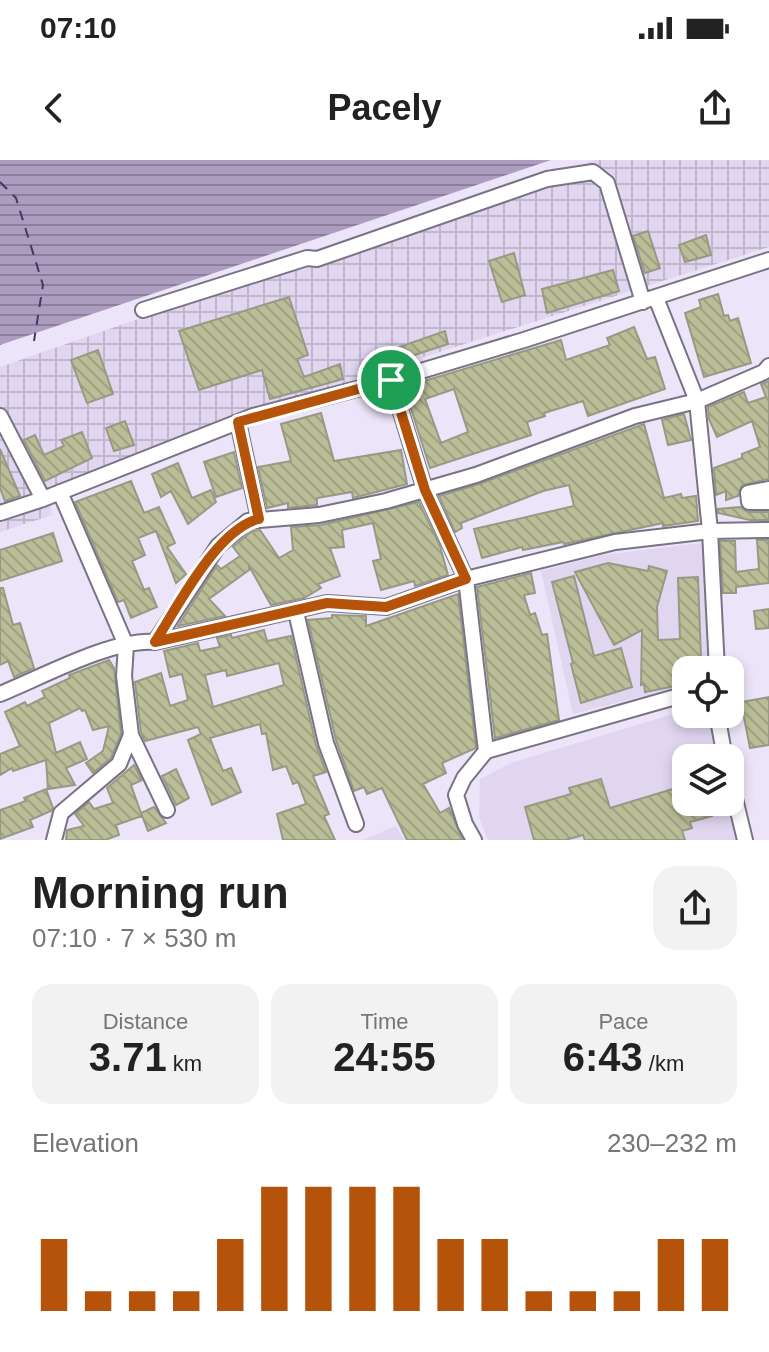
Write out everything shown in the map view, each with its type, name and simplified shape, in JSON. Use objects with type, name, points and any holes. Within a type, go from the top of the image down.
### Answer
[{"type":"street","points":[[143,310],[307,258],[317,259],[547,179],[593,172],[607,183],[650,300],[697,401],[710,531],[716,656]]},
{"type":"street","points":[[0,513],[238,422],[391,380],[769,260]]},
{"type":"street","points":[[155,642],[218,546],[248,521],[319,515],[476,475],[635,416],[697,401],[764,372],[769,366]]},
{"type":"street","points":[[391,380],[425,490],[466,579],[486,751]]},
{"type":"street","points":[[0,416],[43,499]]},
{"type":"street","points":[[238,422],[259,519]]},
{"type":"street","points":[[769,489],[748,493],[749,502],[769,502]]},
{"type":"street","points":[[60,492],[126,645],[124,676],[131,735],[167,810]]},
{"type":"street","points":[[0,694],[66,665],[139,640],[155,642],[327,603],[386,607],[466,579],[615,542],[710,531],[769,530]]},
{"type":"street","points":[[296,612],[326,743],[356,824]]},
{"type":"street","points":[[474,840],[465,824],[456,795],[464,778],[486,751],[672,698]]},
{"type":"street","points":[[54,840],[61,813],[119,764],[131,735]]},
{"type":"street","points":[[739,816],[745,840]]},
{"type":"shaded area","points":[[0,160],[551,160],[0,345]]},
{"type":"shaded area","points":[[595,160],[769,160],[769,247],[380,371],[48,488],[52,515],[0,532],[0,367]]},
{"type":"shaded area","points":[[701,543],[711,656],[672,656],[672,689],[573,714],[541,571],[603,555]]},
{"type":"shaded area","points":[[672,714],[672,728],[711,728],[716,744],[672,744],[672,816],[733,816],[739,840],[488,840],[479,818],[480,779],[511,763]]},
{"type":"shaded area","points":[[396,826],[404,840],[363,840]]},
{"type":"building","points":[[648,231],[660,268],[645,273],[633,236]]},
{"type":"building","points":[[706,235],[711,255],[685,262],[679,245]]},
{"type":"building","points":[[514,253],[525,295],[502,302],[489,261]]},
{"type":"building","points":[[613,270],[619,291],[547,313],[542,289]]},
{"type":"building","points":[[718,294],[724,316],[728,315],[730,321],[738,318],[751,363],[704,377],[685,313],[701,307],[699,300]]},
{"type":"building","points":[[289,297],[308,355],[297,359],[304,377],[340,364],[343,379],[270,399],[262,370],[199,390],[179,331]]},
{"type":"building","points":[[634,327],[647,359],[655,357],[665,389],[588,416],[583,401],[544,413],[545,416],[527,422],[531,435],[430,468],[404,387],[561,340],[566,360],[610,345],[607,338]],"holes":[[[454,389],[468,432],[441,443],[425,399]]]},
{"type":"building","points":[[445,331],[448,344],[387,364],[382,353]]},
{"type":"building","points":[[98,350],[113,394],[87,403],[71,360]]},
{"type":"building","points":[[769,381],[769,479],[742,485],[738,496],[726,500],[726,491],[716,495],[714,468],[742,458],[742,454],[760,447],[752,421],[717,437],[709,419],[708,407],[744,392],[748,403],[766,397],[761,384]]},
{"type":"building","points":[[321,413],[334,461],[401,450],[407,484],[353,498],[352,492],[317,498],[317,505],[288,508],[288,503],[267,508],[258,467],[291,461],[281,424]]},
{"type":"building","points":[[684,414],[691,440],[668,445],[662,420]]},
{"type":"building","points":[[125,421],[134,445],[114,451],[106,428]]},
{"type":"building","points":[[644,424],[664,498],[681,494],[682,498],[696,496],[698,521],[663,526],[663,523],[564,544],[523,550],[522,547],[482,558],[474,529],[574,506],[569,485],[543,491],[461,523],[462,528],[455,532],[439,496]]},
{"type":"building","points":[[82,432],[92,458],[45,481],[24,440],[35,435],[44,455],[64,446],[61,440]]},
{"type":"building","points":[[0,449],[20,496],[5,501],[0,488]]},
{"type":"building","points":[[234,452],[242,488],[216,497],[204,462]]},
{"type":"building","points":[[178,463],[192,498],[211,490],[216,502],[188,524],[171,491],[161,497],[152,474]]},
{"type":"building","points":[[131,481],[144,513],[159,507],[175,543],[167,547],[186,574],[176,583],[156,531],[138,538],[145,555],[132,561],[144,590],[149,588],[157,607],[131,618],[124,600],[118,602],[75,502]]},
{"type":"building","points":[[419,502],[440,546],[448,575],[415,586],[414,581],[381,590],[373,561],[381,559],[373,523],[342,530],[344,547],[330,548],[340,576],[318,584],[321,588],[304,598],[271,605],[249,566],[249,570],[209,599],[225,616],[178,626],[217,565],[221,569],[240,556],[233,547],[252,531],[260,530],[279,558],[293,550],[291,527],[321,525]]},
{"type":"building","points":[[740,507],[748,512],[769,512],[769,520],[750,520],[718,513],[718,509]]},
{"type":"building","points":[[53,533],[62,561],[0,581],[0,550]]},
{"type":"building","points":[[757,540],[769,540],[769,583],[736,587],[736,593],[723,593],[720,541],[735,541],[736,572],[759,569]]},
{"type":"building","points":[[608,563],[648,571],[649,566],[667,571],[657,607],[658,640],[680,639],[678,578],[698,577],[701,656],[672,656],[672,687],[645,692],[644,684],[641,685],[642,630],[614,645],[575,572]]},
{"type":"building","points":[[531,573],[535,593],[524,595],[530,615],[535,613],[542,635],[547,634],[559,720],[495,738],[477,587]]},
{"type":"building","points":[[574,576],[594,656],[621,648],[632,687],[581,703],[552,582]]},
{"type":"building","points":[[0,588],[3,588],[13,625],[20,623],[34,668],[14,677],[8,661],[0,665]]},
{"type":"building","points":[[458,594],[476,748],[442,763],[446,773],[423,784],[440,813],[449,808],[463,840],[407,840],[382,788],[367,794],[364,787],[354,791],[336,740],[308,620],[332,618],[332,615],[366,616],[366,626]]},
{"type":"building","points":[[769,609],[769,628],[756,629],[754,611]]},
{"type":"building","points":[[264,630],[267,641],[291,636],[316,745],[326,772],[313,776],[329,814],[324,816],[335,840],[283,840],[277,814],[306,804],[298,782],[293,784],[286,766],[273,770],[266,733],[262,734],[260,724],[210,738],[223,771],[231,768],[241,792],[212,805],[188,740],[201,734],[198,727],[145,741],[141,732],[135,682],[161,673],[170,706],[188,700],[182,674],[170,677],[164,651],[198,643],[200,651],[220,647],[217,638],[231,635],[232,638]],"holes":[[[279,663],[284,685],[213,707],[205,675],[226,670],[227,676]]]},
{"type":"building","points":[[109,660],[114,668],[121,734],[111,758],[93,773],[86,763],[103,751],[109,726],[93,730],[85,710],[80,708],[49,723],[56,753],[80,742],[87,759],[66,768],[75,785],[48,789],[46,760],[13,771],[12,768],[0,775],[0,754],[20,746],[5,712],[45,697],[42,691],[70,678],[69,675]]},
{"type":"building","points":[[769,697],[769,745],[750,748],[744,701]]},
{"type":"building","points":[[134,765],[142,780],[131,785],[142,816],[116,825],[119,835],[105,840],[66,840],[67,830],[84,826],[75,814],[89,802],[94,809],[113,803],[107,788]]},
{"type":"building","points":[[176,769],[189,798],[176,805],[162,776]]},
{"type":"building","points":[[601,779],[610,808],[672,789],[672,816],[712,816],[690,822],[692,828],[682,831],[685,840],[585,840],[583,835],[565,840],[534,840],[525,807],[571,794],[569,788]]},
{"type":"building","points":[[46,789],[53,808],[51,811],[30,820],[33,827],[0,839],[0,810],[26,801],[24,798]]},
{"type":"building","points":[[154,807],[166,823],[148,831],[141,813]]},
{"type":"ferry route","points":[[0,182],[16,198],[43,285],[34,341]]},
{"type":"route","points":[[391,380],[425,490],[466,579],[386,607],[327,603],[155,642],[218,546],[248,521],[259,519],[238,422],[391,380]]}]
